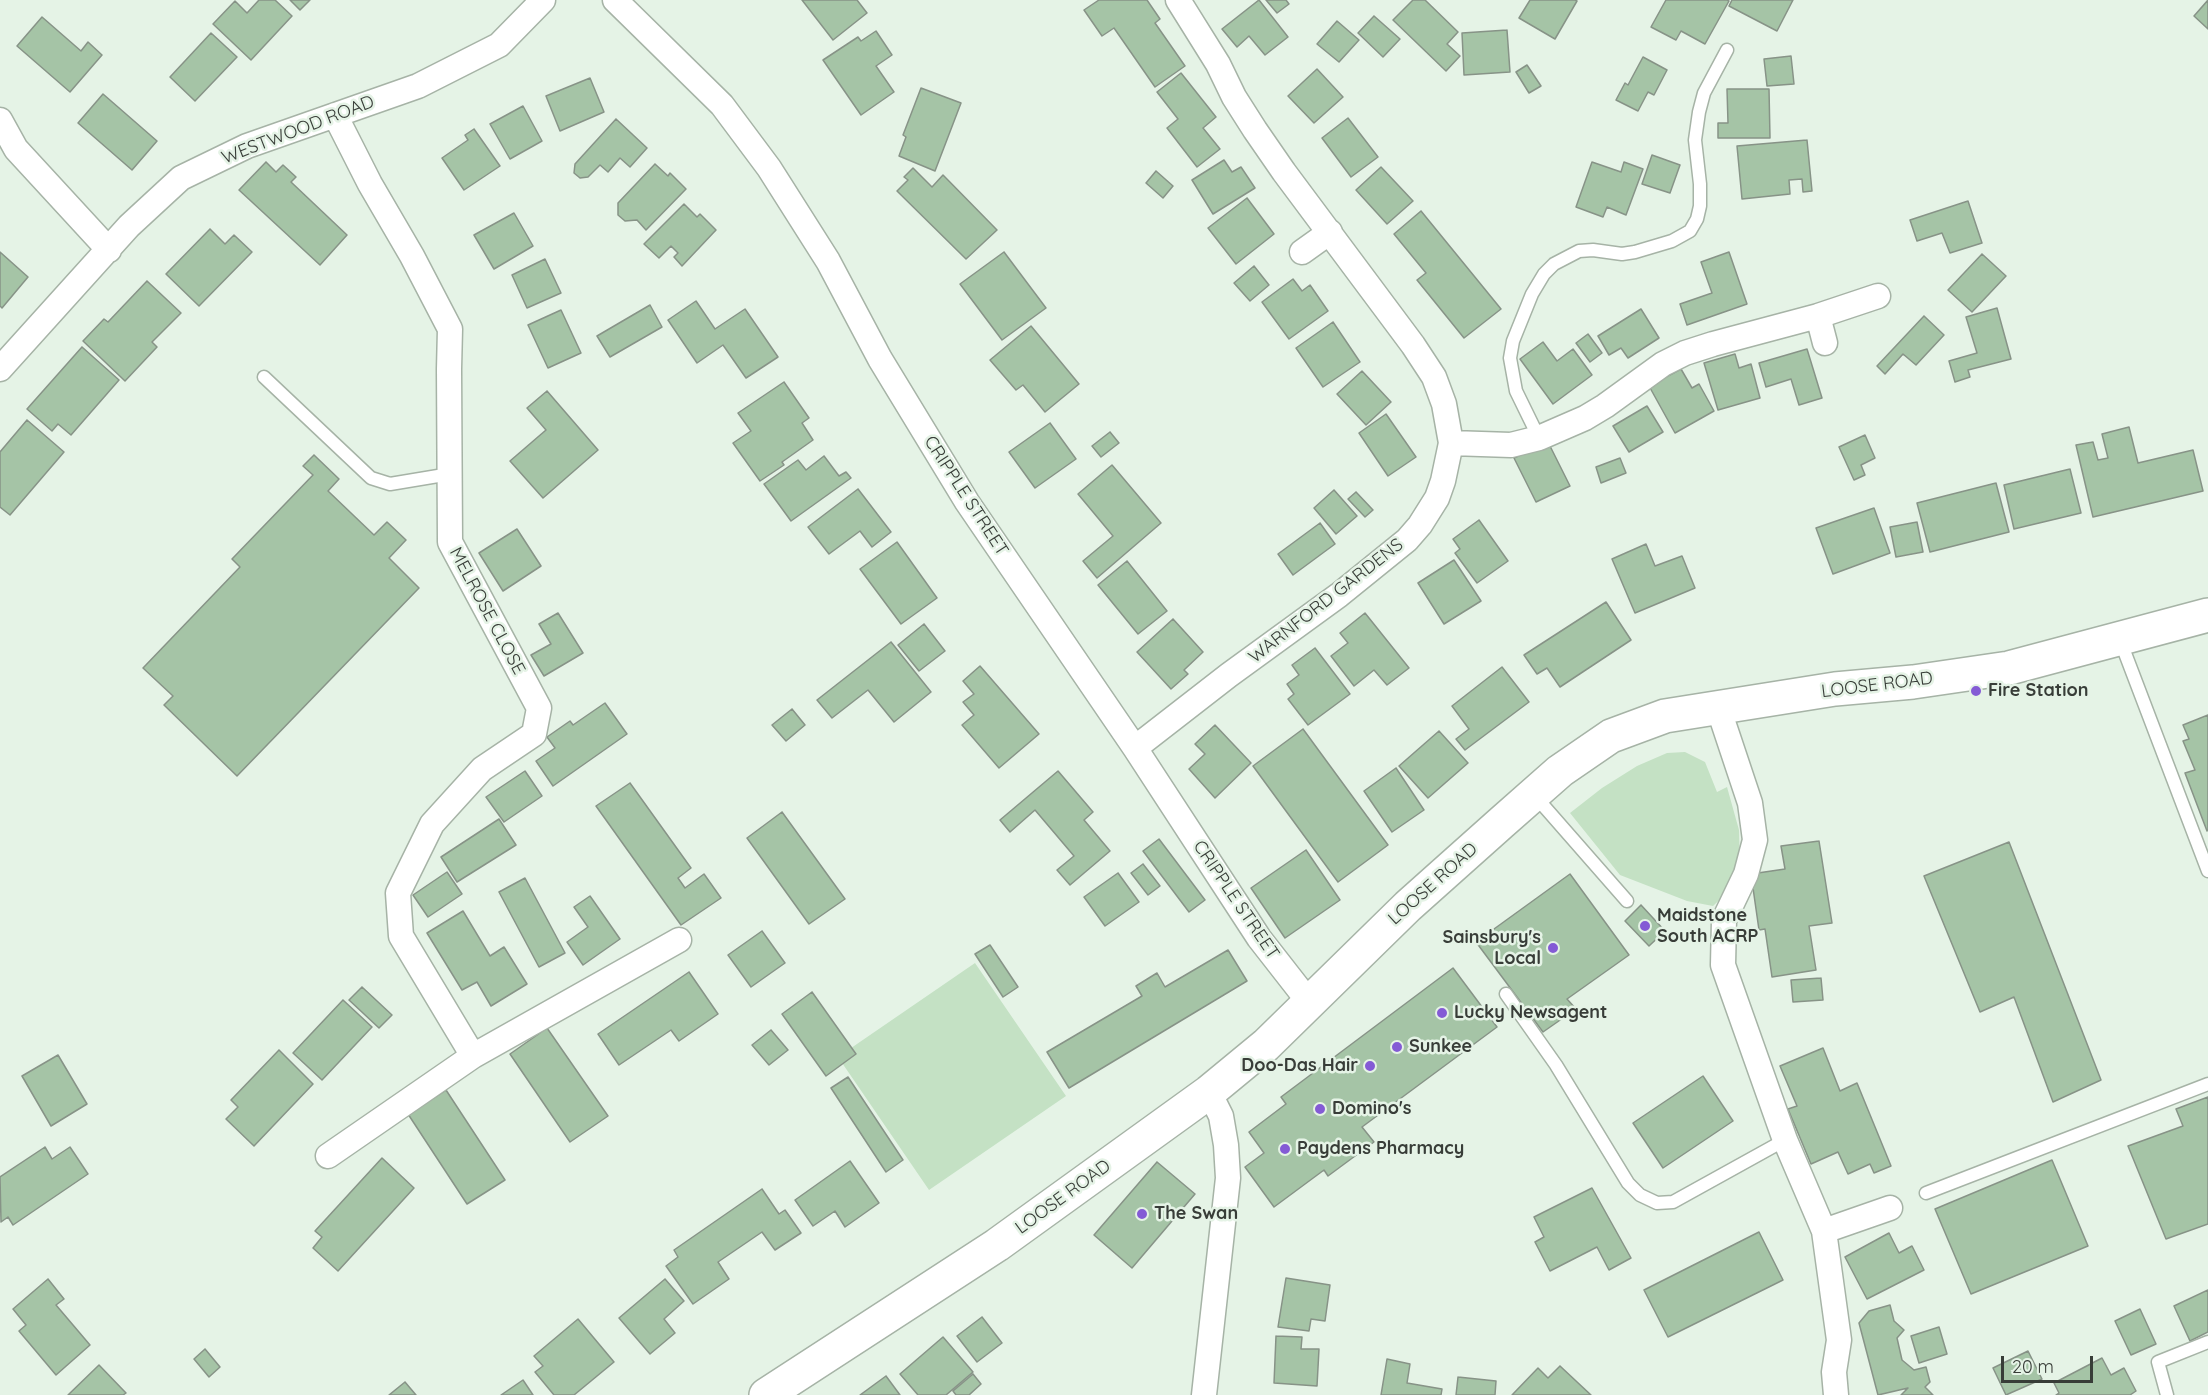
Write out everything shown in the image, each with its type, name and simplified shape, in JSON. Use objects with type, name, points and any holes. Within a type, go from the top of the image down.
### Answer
[{"type":"highway","name":"LOOSE ROAD","points":[[766,1395],[970,1264],[1209,1092],[1266,1045],[1408,906],[1560,771],[1611,736],[1665,716],[1835,689],[1913,682],[2009,668],[2208,615]]},
{"type":"street","name":"WESTWOOD ROAD","points":[[0,369],[129,226],[181,178],[246,147],[418,86],[499,45],[543,0]]},
{"type":"street","name":"CRIPPLE STREET","points":[[615,0],[722,105],[769,168],[828,261],[880,358],[967,502],[1135,748],[1259,938],[1309,1002]]},
{"type":"street","name":"WARNFORD GARDENS","points":[[1135,748],[1407,540],[1420,525],[1437,498],[1451,443],[1444,404],[1434,377],[1408,337],[1284,172],[1234,97],[1218,64],[1178,0]]},
{"type":"street","name":"MELROSE CLOSE","points":[[335,115],[370,184],[412,256],[450,329],[450,542],[539,708],[534,734],[482,769],[432,824],[398,892],[401,936],[473,1056]]},
{"type":"street","points":[[0,120],[16,149],[109,250]]},
{"type":"street","points":[[1302,252],[1330,232]]},
{"type":"street","points":[[1451,443],[1511,445],[1539,438],[1595,412],[1654,370],[1685,353],[1818,316],[1878,296]]},
{"type":"street","points":[[1818,316],[1825,343]]},
{"type":"street","points":[[1718,707],[1750,803],[1755,840],[1746,874],[1724,920],[1723,965],[1785,1140],[1824,1231],[1839,1340],[1834,1372],[1836,1395]]},
{"type":"street","points":[[328,1156],[473,1056],[679,940]]},
{"type":"street","points":[[1204,1395],[1228,1178],[1221,1116],[1209,1092]]},
{"type":"street","points":[[1824,1231],[1890,1208]]},
{"type":"lane","points":[[1539,438],[1516,391],[1510,358],[1513,341],[1532,294],[1544,274],[1554,264],[1579,251],[1593,250],[1622,254],[1635,252],[1672,241],[1690,231],[1697,219],[1700,206],[1695,140],[1699,112],[1704,93],[1727,50]]},
{"type":"lane","points":[[264,376],[371,478],[390,484],[450,474]]},
{"type":"lane","points":[[2119,639],[2208,871]]},
{"type":"lane","points":[[1535,795],[1627,901]]},
{"type":"lane","points":[[1506,993],[1556,1065],[1628,1183],[1640,1195],[1657,1203],[1673,1203],[1785,1140]]},
{"type":"lane","points":[[1926,1193],[2208,1084]]},
{"type":"lane","points":[[2167,1395],[2158,1362],[2208,1342]]},
{"type":"green space","points":[[1685,752],[1705,762],[1717,792],[1727,787],[1739,830],[1740,868],[1731,889],[1713,906],[1687,901],[1620,875],[1570,813],[1602,788],[1637,766],[1667,753]]},
{"type":"green space","points":[[975,963],[1066,1096],[929,1190],[838,1057]]},
{"type":"building","points":[[259,0],[275,0],[292,16],[251,60],[213,24],[235,1],[247,13]]},
{"type":"building","points":[[290,0],[310,0],[300,10]]},
{"type":"building","points":[[802,0],[857,0],[867,13],[833,40]]},
{"type":"building","points":[[1099,0],[1147,0],[1160,19],[1155,23],[1185,66],[1155,87],[1114,28],[1102,36],[1084,10]]},
{"type":"building","points":[[1259,0],[1288,37],[1265,55],[1249,36],[1237,47],[1222,29]]},
{"type":"building","points":[[1266,0],[1286,0],[1289,4],[1277,13]]},
{"type":"building","points":[[1413,0],[1425,0],[1458,32],[1447,44],[1460,56],[1446,71],[1393,20]]},
{"type":"building","points":[[1530,0],[1577,1],[1555,39],[1519,18]]},
{"type":"building","points":[[1666,0],[1729,1],[1705,44],[1681,31],[1676,40],[1651,27]]},
{"type":"building","points":[[1732,0],[1793,0],[1777,31],[1729,6]]},
{"type":"building","points":[[2208,0],[2208,29],[2194,16]]},
{"type":"building","points":[[1374,16],[1400,39],[1383,57],[1358,33]]},
{"type":"building","points":[[42,17],[81,51],[88,42],[102,55],[70,92],[17,46]]},
{"type":"building","points":[[1337,21],[1359,40],[1339,62],[1317,44]]},
{"type":"building","points":[[1507,30],[1510,72],[1464,75],[1462,33]]},
{"type":"building","points":[[876,31],[892,55],[876,66],[894,92],[861,115],[823,60],[858,37],[861,41]]},
{"type":"building","points":[[211,33],[237,57],[195,101],[170,77]]},
{"type":"building","points":[[1791,56],[1794,84],[1767,86],[1764,59]]},
{"type":"building","points":[[1643,57],[1667,70],[1654,95],[1648,92],[1638,111],[1616,100],[1625,83],[1628,85]]},
{"type":"building","points":[[1527,65],[1541,86],[1529,93],[1516,72]]},
{"type":"building","points":[[1317,69],[1343,97],[1314,123],[1288,96]]},
{"type":"building","points":[[1181,73],[1216,117],[1203,128],[1220,149],[1197,167],[1167,128],[1178,119],[1157,92]]},
{"type":"building","points":[[590,78],[604,112],[560,131],[546,96]]},
{"type":"building","points":[[921,88],[961,103],[935,171],[899,156],[906,137],[903,135]]},
{"type":"building","points":[[1727,89],[1769,89],[1770,138],[1718,138],[1718,123],[1728,123]]},
{"type":"building","points":[[103,94],[157,141],[132,170],[78,123]]},
{"type":"building","points":[[523,106],[542,141],[510,159],[490,124]]},
{"type":"building","points":[[1348,118],[1378,157],[1351,177],[1322,138]]},
{"type":"building","points":[[616,119],[647,148],[630,167],[620,158],[608,172],[600,165],[588,177],[580,178],[574,173],[575,164]]},
{"type":"building","points":[[474,129],[500,166],[464,190],[442,158],[468,140],[465,135]]},
{"type":"building","points":[[1807,140],[1812,191],[1803,192],[1802,179],[1789,180],[1790,194],[1742,199],[1737,146]]},
{"type":"building","points":[[1652,155],[1680,165],[1670,193],[1642,184]]},
{"type":"building","points":[[1224,160],[1232,172],[1241,167],[1255,188],[1213,214],[1192,180]]},
{"type":"building","points":[[266,162],[276,172],[283,165],[296,177],[291,182],[347,235],[320,265],[239,190]]},
{"type":"building","points":[[1592,162],[1621,172],[1624,162],[1643,169],[1626,215],[1607,207],[1603,217],[1576,207]]},
{"type":"building","points":[[655,164],[668,176],[670,173],[686,189],[646,230],[637,220],[625,221],[618,215],[618,203]]},
{"type":"building","points":[[1381,167],[1413,201],[1387,224],[1356,190]]},
{"type":"building","points":[[913,168],[932,187],[943,175],[997,230],[966,259],[897,191],[908,180],[904,177]]},
{"type":"building","points":[[1156,171],[1173,186],[1163,198],[1146,183]]},
{"type":"building","points":[[1247,198],[1274,234],[1236,264],[1208,228]]},
{"type":"building","points":[[1968,201],[1982,243],[1950,253],[1942,233],[1917,241],[1910,220]]},
{"type":"building","points":[[684,204],[697,217],[700,214],[716,230],[682,266],[674,257],[678,253],[671,246],[659,258],[644,244]]},
{"type":"building","points":[[1421,211],[1501,309],[1464,338],[1417,280],[1426,273],[1394,234]]},
{"type":"building","points":[[514,213],[533,246],[494,269],[474,235]]},
{"type":"building","points":[[210,229],[225,244],[234,235],[252,252],[199,306],[166,274]]},
{"type":"building","points":[[0,252],[28,277],[2,308],[0,306]]},
{"type":"building","points":[[1004,252],[1046,308],[1002,340],[960,284]]},
{"type":"building","points":[[1729,252],[1747,304],[1687,325],[1680,304],[1712,293],[1701,262]]},
{"type":"building","points":[[1982,254],[2006,276],[1972,312],[1948,290]]},
{"type":"building","points":[[545,259],[561,293],[527,308],[512,275]]},
{"type":"building","points":[[1254,266],[1269,285],[1250,301],[1234,283]]},
{"type":"building","points":[[1293,279],[1302,291],[1310,285],[1328,311],[1289,339],[1262,302]]},
{"type":"building","points":[[147,281],[181,313],[152,342],[157,347],[125,381],[83,341],[104,319],[108,322]]},
{"type":"building","points":[[696,301],[715,329],[745,309],[778,357],[746,378],[723,345],[697,363],[668,320]]},
{"type":"building","points":[[650,305],[662,327],[610,357],[597,336]]},
{"type":"building","points":[[1997,308],[2011,359],[1968,370],[1970,377],[1955,382],[1949,361],[1977,353],[1966,317]]},
{"type":"building","points":[[1641,309],[1659,338],[1628,358],[1621,348],[1609,355],[1598,336]]},
{"type":"building","points":[[561,310],[581,353],[548,368],[528,325]]},
{"type":"building","points":[[1924,316],[1944,335],[1916,365],[1903,354],[1885,374],[1877,366]]},
{"type":"building","points":[[1333,322],[1360,362],[1323,387],[1296,348]]},
{"type":"building","points":[[1031,326],[1079,384],[1045,412],[1023,385],[1016,390],[990,360]]},
{"type":"building","points":[[1588,334],[1602,353],[1590,362],[1576,343]]},
{"type":"building","points":[[1543,342],[1557,361],[1573,349],[1592,375],[1553,404],[1520,359]]},
{"type":"building","points":[[82,347],[119,380],[71,435],[58,424],[52,431],[27,409]]},
{"type":"building","points":[[1807,349],[1822,398],[1799,405],[1791,379],[1766,387],[1759,363]]},
{"type":"building","points":[[1735,354],[1739,368],[1751,364],[1760,398],[1718,410],[1704,363]]},
{"type":"building","points":[[1681,369],[1692,388],[1699,384],[1714,411],[1675,433],[1649,386]]},
{"type":"building","points":[[1362,371],[1391,402],[1366,425],[1337,394]]},
{"type":"building","points":[[784,382],[809,418],[802,423],[813,440],[782,462],[784,465],[760,481],[733,443],[751,431],[738,413]]},
{"type":"building","points":[[547,391],[598,450],[543,498],[510,461],[546,430],[527,408]]},
{"type":"building","points":[[1647,406],[1663,432],[1629,452],[1613,426]]},
{"type":"building","points":[[1386,414],[1416,457],[1388,476],[1359,433]]},
{"type":"building","points":[[27,420],[64,452],[10,515],[0,507],[0,452]]},
{"type":"building","points":[[1050,423],[1076,459],[1035,488],[1009,452]]},
{"type":"building","points":[[2129,427],[2138,463],[2193,450],[2203,491],[2093,517],[2076,445],[2093,442],[2098,460],[2108,458],[2102,434]]},
{"type":"building","points":[[1110,432],[1119,443],[1101,457],[1092,446]]},
{"type":"building","points":[[1865,435],[1875,458],[1861,465],[1865,475],[1854,480],[1839,447]]},
{"type":"building","points":[[1548,442],[1570,486],[1536,502],[1514,458]]},
{"type":"building","points":[[314,455],[339,479],[328,491],[374,535],[387,522],[406,540],[389,558],[419,588],[237,776],[164,705],[173,696],[143,668],[240,567],[232,559],[313,475],[303,466]]},
{"type":"building","points":[[824,456],[839,476],[846,472],[851,478],[791,521],[764,484],[798,460],[806,470]]},
{"type":"building","points":[[1620,458],[1626,473],[1601,483],[1596,467]]},
{"type":"building","points":[[1112,465],[1161,523],[1097,578],[1083,561],[1113,536],[1078,494]]},
{"type":"building","points":[[2070,469],[2081,513],[2014,529],[2004,485]]},
{"type":"building","points":[[1996,483],[2009,532],[1930,552],[1917,503]]},
{"type":"building","points":[[858,489],[891,532],[872,547],[860,531],[829,554],[808,527]]},
{"type":"building","points":[[1334,490],[1357,516],[1336,534],[1314,508]]},
{"type":"building","points":[[1356,492],[1373,510],[1365,517],[1348,499]]},
{"type":"building","points":[[1874,508],[1890,553],[1833,574],[1816,528]]},
{"type":"building","points":[[1479,520],[1508,561],[1477,583],[1455,553],[1460,549],[1453,539]]},
{"type":"building","points":[[1917,522],[1923,552],[1896,557],[1890,527]]},
{"type":"building","points":[[1320,523],[1335,544],[1293,575],[1278,554]]},
{"type":"building","points":[[517,529],[541,566],[503,591],[479,553]]},
{"type":"building","points":[[897,542],[937,598],[901,624],[860,569]]},
{"type":"building","points":[[1646,544],[1655,566],[1682,556],[1695,588],[1635,613],[1612,559]]},
{"type":"building","points":[[1454,560],[1481,601],[1444,624],[1418,583]]},
{"type":"building","points":[[1127,561],[1167,611],[1138,634],[1098,585]]},
{"type":"building","points":[[1606,602],[1631,640],[1560,687],[1547,668],[1537,674],[1524,655]]},
{"type":"building","points":[[558,613],[583,653],[544,676],[531,655],[551,644],[539,624]]},
{"type":"building","points":[[1365,613],[1409,668],[1387,685],[1374,670],[1354,686],[1331,656],[1348,643],[1340,633]]},
{"type":"building","points":[[1173,619],[1203,652],[1184,670],[1188,674],[1171,689],[1137,652]]},
{"type":"building","points":[[924,624],[945,651],[919,671],[898,645]]},
{"type":"building","points":[[891,642],[931,692],[894,722],[868,690],[832,718],[817,700]]},
{"type":"building","points":[[1315,648],[1350,694],[1308,725],[1288,699],[1294,694],[1287,684],[1299,675],[1292,665]]},
{"type":"building","points":[[980,666],[1039,734],[999,768],[962,725],[974,715],[963,702],[974,694],[963,681]]},
{"type":"building","points":[[1502,667],[1529,702],[1465,750],[1456,739],[1469,729],[1452,706]]},
{"type":"building","points":[[605,703],[627,734],[553,786],[536,761],[555,748],[547,737],[570,721],[573,725]]},
{"type":"building","points":[[792,709],[805,725],[786,741],[772,725]]},
{"type":"building","points":[[2208,715],[2207,831],[2185,773],[2195,770],[2183,741],[2189,739],[2183,725]]},
{"type":"building","points":[[1215,725],[1251,763],[1215,798],[1189,769],[1205,754],[1195,744]]},
{"type":"building","points":[[1303,729],[1388,845],[1338,882],[1253,766]]},
{"type":"building","points":[[1439,731],[1468,763],[1428,798],[1399,766]]},
{"type":"building","points":[[1396,768],[1424,810],[1392,832],[1364,791]]},
{"type":"building","points":[[525,771],[542,796],[504,822],[486,797]]},
{"type":"building","points":[[1058,771],[1093,812],[1084,820],[1110,851],[1070,885],[1057,870],[1074,856],[1035,810],[1010,832],[1000,820]]},
{"type":"building","points":[[630,783],[691,868],[678,878],[685,888],[704,874],[721,898],[681,925],[596,806]]},
{"type":"building","points":[[782,812],[845,899],[809,924],[747,838]]},
{"type":"building","points":[[499,819],[516,845],[457,882],[441,857]]},
{"type":"building","points":[[1159,839],[1205,900],[1189,912],[1143,851]]},
{"type":"building","points":[[1819,841],[1832,923],[1809,926],[1816,970],[1772,977],[1765,929],[1759,930],[1751,874],[1785,869],[1781,846]]},
{"type":"building","points":[[2009,842],[2101,1080],[2053,1102],[2014,997],[1980,1012],[1924,876]]},
{"type":"building","points":[[1306,850],[1340,900],[1285,938],[1251,888]]},
{"type":"building","points":[[1143,864],[1160,886],[1148,895],[1131,873]]},
{"type":"building","points":[[447,872],[462,894],[428,917],[413,895]]},
{"type":"building","points":[[1118,873],[1139,902],[1105,926],[1084,897]]},
{"type":"building","name":"Sainsbury's Local","points":[[1570,874],[1629,955],[1567,999],[1576,1009],[1543,1032],[1476,942]]},
{"type":"building","points":[[525,878],[565,953],[539,967],[499,892]]},
{"type":"building","points":[[590,896],[620,939],[583,965],[567,942],[588,927],[574,907]]},
{"type":"building","name":"Maidstone South ACRP","points":[[1641,905],[1665,931],[1649,946],[1625,921]]},
{"type":"building","points":[[463,911],[490,956],[504,947],[527,984],[491,1006],[477,982],[462,990],[427,933]]},
{"type":"building","points":[[762,931],[785,963],[751,987],[728,955]]},
{"type":"building","points":[[990,945],[1018,987],[1003,997],[975,954]]},
{"type":"building","points":[[1228,950],[1247,981],[1069,1088],[1047,1052],[1142,996],[1136,986],[1157,973],[1165,987]]},
{"type":"building","points":[[1453,968],[1497,1027],[1362,1127],[1374,1142],[1328,1176],[1324,1170],[1274,1207],[1245,1167],[1264,1153],[1249,1132],[1286,1104],[1281,1097]]},
{"type":"building","points":[[689,972],[718,1014],[679,1041],[671,1030],[619,1065],[598,1034]]},
{"type":"building","points":[[1821,978],[1823,1000],[1793,1002],[1791,980]]},
{"type":"building","points":[[362,987],[392,1015],[379,1028],[349,1000]]},
{"type":"building","points":[[812,992],[856,1054],[826,1076],[782,1014]]},
{"type":"building","points":[[343,1000],[372,1027],[322,1080],[293,1053]]},
{"type":"building","points":[[547,1028],[608,1116],[570,1142],[510,1054]]},
{"type":"building","points":[[771,1030],[788,1050],[769,1065],[752,1045]]},
{"type":"building","points":[[1823,1048],[1840,1091],[1857,1083],[1891,1166],[1874,1173],[1870,1164],[1848,1174],[1838,1152],[1811,1164],[1788,1109],[1797,1106],[1780,1066]]},
{"type":"building","points":[[279,1050],[313,1084],[254,1146],[226,1119],[238,1107],[231,1100]]},
{"type":"building","points":[[58,1055],[87,1104],[51,1126],[22,1076]]},
{"type":"building","points":[[1703,1076],[1733,1121],[1663,1168],[1633,1123]]},
{"type":"building","points":[[848,1077],[903,1160],[886,1172],[831,1088]]},
{"type":"building","points":[[446,1090],[505,1180],[467,1204],[408,1114]]},
{"type":"building","points":[[2208,1097],[2208,1224],[2166,1239],[2128,1146],[2183,1126],[2176,1109]]},
{"type":"building","points":[[45,1147],[52,1159],[70,1147],[88,1174],[13,1225],[8,1217],[1,1222],[0,1177]]},
{"type":"building","points":[[382,1158],[414,1188],[338,1271],[313,1248],[322,1237],[315,1231]]},
{"type":"building","points":[[2052,1160],[2088,1246],[1971,1294],[1935,1209]]},
{"type":"building","points":[[850,1161],[879,1203],[845,1227],[835,1211],[813,1226],[795,1200]]},
{"type":"building","points":[[1157,1162],[1195,1194],[1132,1268],[1094,1235]]},
{"type":"building","points":[[1592,1188],[1631,1258],[1609,1270],[1597,1247],[1550,1271],[1535,1242],[1544,1237],[1534,1217]]},
{"type":"building","points":[[762,1189],[779,1214],[785,1210],[801,1233],[775,1250],[762,1232],[718,1262],[729,1279],[693,1304],[666,1266],[678,1257],[674,1250]]},
{"type":"building","points":[[1759,1232],[1783,1280],[1668,1337],[1644,1290]]},
{"type":"building","points":[[1889,1233],[1899,1253],[1912,1246],[1924,1270],[1867,1299],[1845,1257]]},
{"type":"building","points":[[1286,1278],[1330,1285],[1325,1321],[1311,1319],[1309,1331],[1278,1327]]},
{"type":"building","points":[[48,1279],[64,1299],[56,1305],[90,1345],[56,1375],[19,1331],[26,1325],[13,1309]]},
{"type":"building","points":[[665,1279],[684,1301],[664,1319],[675,1333],[650,1354],[619,1318]]},
{"type":"building","points":[[2208,1290],[2208,1332],[2190,1341],[2174,1306]]},
{"type":"building","points":[[1890,1305],[1894,1321],[1904,1330],[1897,1338],[1902,1360],[1914,1370],[1926,1367],[1930,1382],[1925,1387],[1933,1395],[1901,1395],[1908,1388],[1878,1395],[1859,1323],[1869,1311]]},
{"type":"building","points":[[2140,1309],[2156,1344],[2131,1355],[2115,1321]]},
{"type":"building","points":[[982,1317],[1002,1343],[977,1362],[957,1336]]},
{"type":"building","points":[[578,1319],[614,1362],[574,1395],[554,1395],[535,1372],[543,1366],[534,1356]]},
{"type":"building","points":[[1939,1327],[1947,1354],[1919,1363],[1911,1336]]},
{"type":"building","points":[[1276,1336],[1302,1337],[1301,1349],[1319,1349],[1317,1386],[1274,1383]]},
{"type":"building","points":[[943,1337],[973,1372],[946,1395],[918,1395],[900,1374]]},
{"type":"building","points":[[205,1349],[220,1367],[209,1377],[194,1359]]},
{"type":"building","points":[[2028,1351],[2042,1379],[2006,1395],[1993,1368]]},
{"type":"building","points":[[2102,1358],[2111,1375],[2124,1368],[2136,1391],[2130,1395],[2056,1395],[2059,1393],[2054,1383]]},
{"type":"building","points":[[1387,1359],[1410,1364],[1407,1383],[1442,1389],[1441,1395],[1381,1395]]},
{"type":"building","points":[[99,1365],[126,1393],[123,1395],[68,1395]]},
{"type":"building","points":[[1560,1366],[1591,1395],[1512,1395],[1538,1368],[1548,1378]]},
{"type":"building","points":[[973,1374],[981,1384],[969,1395],[956,1395],[953,1391]]},
{"type":"building","points":[[886,1376],[900,1395],[860,1395]]},
{"type":"building","points":[[1458,1377],[1496,1381],[1495,1395],[1456,1395]]},
{"type":"building","points":[[523,1380],[533,1395],[501,1395]]},
{"type":"building","points":[[405,1382],[416,1395],[389,1395]]},
{"type":"place","name":"Fire Station","points":[[1976,691]]},
{"type":"place","name":"Maidstone South ACRP","points":[[1645,926]]},
{"type":"place","name":"Sainsbury's Local","points":[[1553,948]]},
{"type":"place","name":"Lucky Newsagent","points":[[1442,1013]]},
{"type":"place","name":"Sunkee","points":[[1397,1047]]},
{"type":"place","name":"Doo-Das Hair","points":[[1370,1066]]},
{"type":"place","name":"Domino's","points":[[1320,1109]]},
{"type":"place","name":"Paydens Pharmacy","points":[[1285,1149]]},
{"type":"place","name":"The Swan","points":[[1142,1214]]}]
